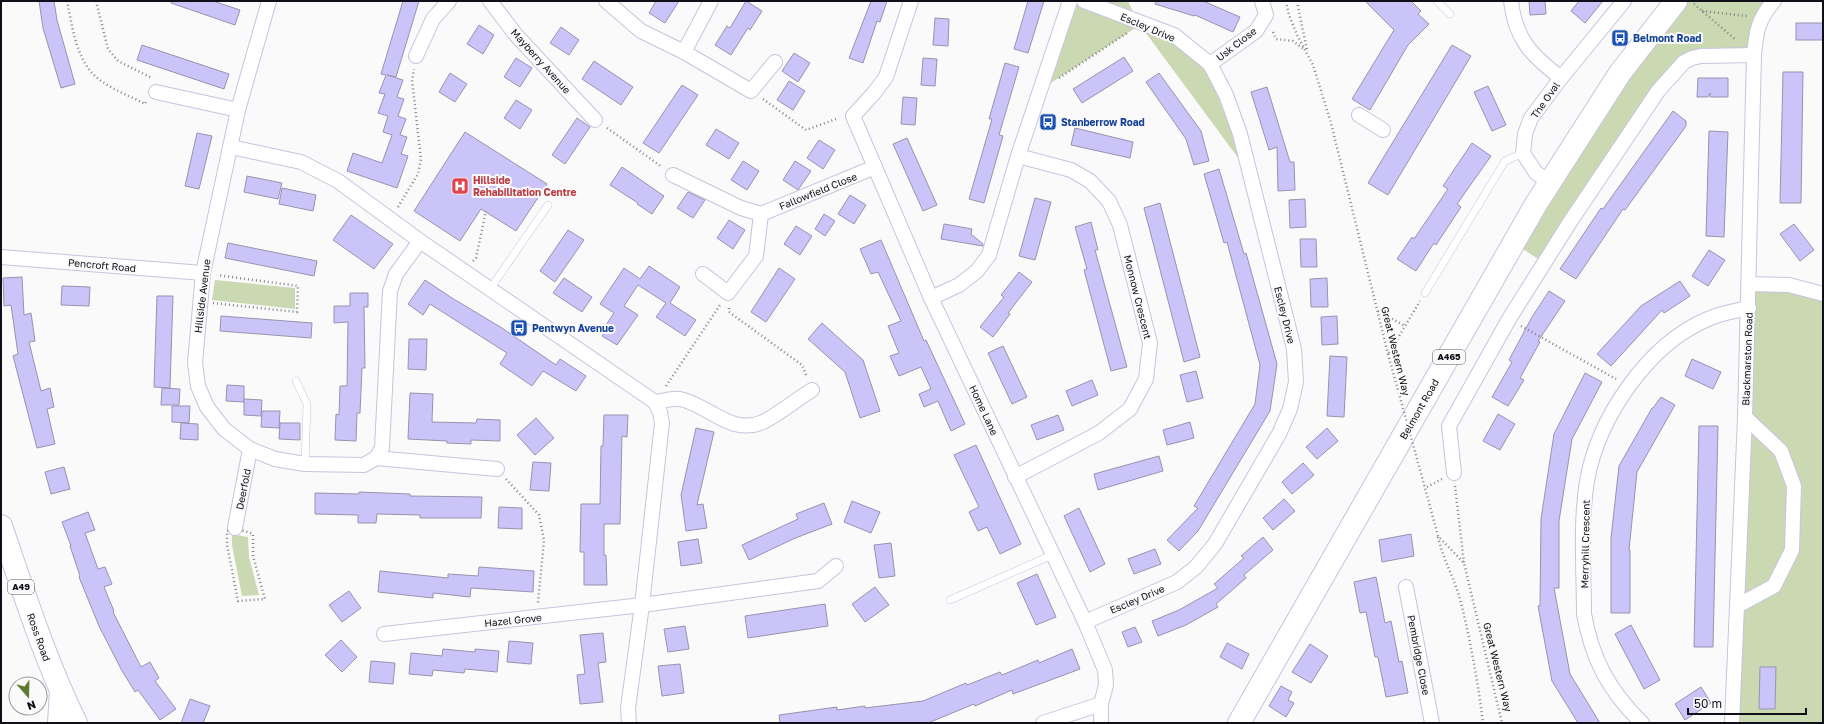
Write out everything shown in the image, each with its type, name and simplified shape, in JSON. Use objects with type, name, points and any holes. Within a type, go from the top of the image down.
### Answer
[{"type":"highway","name":"Belmont Road","points":[[1244,722],[1550,182],[1620,73],[1676,1]]},
{"type":"highway","name":"Ross Road","points":[[1,526],[42,647],[60,691],[76,723]]},
{"type":"street","name":"Hillside Avenue","points":[[268,1],[238,110],[203,273],[195,363],[198,386],[207,407],[220,423],[250,449],[275,459],[305,464],[364,465],[376,458],[497,469]]},
{"type":"street","points":[[416,56],[434,19],[449,1]]},
{"type":"street","name":"Mayberry Avenue","points":[[490,1],[516,35],[595,120]]},
{"type":"street","points":[[606,1],[641,31],[684,52],[750,91],[776,62]]},
{"type":"street","points":[[684,52],[712,1]]},
{"type":"street","points":[[853,116],[886,77],[911,1]]},
{"type":"street","points":[[931,298],[959,285],[977,272],[989,255],[1018,156],[1070,1]]},
{"type":"street","name":"Escley Drive","points":[[1084,1],[1174,35],[1210,64],[1226,95],[1240,134],[1294,349],[1296,382],[1290,410],[1279,434],[1215,544],[1196,567],[1177,582],[1085,622]]},
{"type":"street","points":[[1262,1],[1266,15]]},
{"type":"street","name":"The Oval","points":[[1511,1],[1516,26],[1523,41],[1535,56],[1561,78]]},
{"type":"street","name":"The Oval","points":[[1523,153],[1525,134],[1531,118],[1561,78],[1624,1]]},
{"type":"street","name":"Blackmarston Road","points":[[1732,723],[1749,308],[1750,56],[1756,28],[1761,17],[1774,1]]},
{"type":"street","name":"Usk Close","points":[[1210,64],[1256,31],[1266,15]]},
{"type":"street","points":[[1454,472],[1449,426],[1509,320],[1658,91],[1675,70],[1684,62],[1692,58],[1701,56],[1750,56]]},
{"type":"street","points":[[156,92],[238,110]]},
{"type":"street","points":[[1360,115],[1383,130]]},
{"type":"street","name":"Home Lane","points":[[853,116],[931,298],[1085,622],[1105,670],[1106,685],[1101,704],[1101,723]]},
{"type":"street","points":[[231,146],[301,162],[338,181],[420,241],[655,402],[660,412],[662,423],[642,605],[628,708],[629,723]]},
{"type":"street","points":[[1523,153],[1536,173],[1550,182]]},
{"type":"street","name":"Monnow Crescent","points":[[1015,477],[1099,433],[1130,409],[1146,379],[1150,343],[1120,225],[1109,201],[1090,181],[1071,170],[1018,156]]},
{"type":"street","name":"Fallowfield Close","points":[[762,214],[875,167]]},
{"type":"street","points":[[674,175],[741,208],[762,214],[756,256],[728,293],[703,274]]},
{"type":"street","points":[[376,458],[382,448],[390,291],[396,274],[420,241]]},
{"type":"street","name":"Pencroft Road","points":[[1,256],[203,273]]},
{"type":"street","points":[[1749,284],[1789,285],[1823,294]]},
{"type":"street","name":"Merryhill Crescent","points":[[1642,723],[1617,697],[1608,683],[1590,642],[1584,614],[1584,508],[1587,480],[1600,437],[1629,386],[1648,363],[1668,344],[1690,328],[1725,312],[1749,308]]},
{"type":"street","points":[[655,402],[679,399],[695,405],[731,424],[747,426],[763,422],[812,390]]},
{"type":"street","points":[[1737,606],[1774,586],[1792,550],[1794,486],[1781,451],[1745,416]]},
{"type":"street","name":"Deerfold","points":[[235,528],[250,449]]},
{"type":"street","name":"Hazel Grove","points":[[384,634],[642,605],[818,581],[836,566]]},
{"type":"street","name":"Pembridge Close","points":[[1406,587],[1432,723]]},
{"type":"street","points":[[58,723],[60,691]]},
{"type":"street","points":[[1043,723],[1101,704]]},
{"type":"lane","points":[[1437,1],[1450,14]]},
{"type":"lane","points":[[1425,293],[1505,161],[1523,153]]},
{"type":"lane","points":[[490,289],[548,205]]},
{"type":"lane","points":[[296,381],[307,404],[305,464]]},
{"type":"lane","points":[[950,600],[1052,555]]},
{"type":"path","points":[[67,1],[74,36],[81,56],[92,73],[106,84],[145,104],[156,92],[153,78],[118,61],[108,49],[96,1]]},
{"type":"path","name":"Great Western Way","points":[[1286,1],[1289,15],[1297,35],[1313,65],[1331,123],[1388,354],[1438,536],[1464,563],[1502,723]]},
{"type":"path","points":[[1298,1],[1307,52]]},
{"type":"path","points":[[1690,1],[1740,44],[1750,56]]},
{"type":"path","points":[[1701,10],[1761,17]]},
{"type":"path","points":[[1266,15],[1276,38],[1293,41],[1307,52]]},
{"type":"path","points":[[1040,90],[1143,23]]},
{"type":"path","points":[[391,220],[418,174],[421,159],[412,80],[416,56]]},
{"type":"path","points":[[750,91],[806,130],[835,118],[853,116]]},
{"type":"path","points":[[595,120],[674,175]]},
{"type":"path","points":[[476,258],[486,211]]},
{"type":"path","points":[[200,302],[297,312],[298,286],[203,273]]},
{"type":"path","points":[[728,293],[730,312],[802,364],[812,390]]},
{"type":"path","points":[[655,402],[728,293]]},
{"type":"path","points":[[1388,354],[1425,293]]},
{"type":"path","points":[[1378,311],[1405,326]]},
{"type":"path","points":[[1509,320],[1629,386]]},
{"type":"path","points":[[497,469],[539,515],[544,540],[536,617]]},
{"type":"path","points":[[1425,488],[1454,472],[1464,563]]},
{"type":"path","points":[[235,528],[253,534],[253,556],[264,599],[238,601],[227,545],[227,531],[235,528]]},
{"type":"path","points":[[1438,536],[1441,550],[1459,598],[1480,697],[1483,723]]},
{"type":"green space","points":[[1070,1],[1128,1],[1137,21],[1210,64],[1250,174],[1140,25],[1040,90]]},
{"type":"green space","points":[[1676,1],[1774,1],[1754,55],[1684,62],[1544,263],[1514,243]]},
{"type":"green space","points":[[215,280],[295,288],[295,309],[212,300]]},
{"type":"green space","points":[[1749,284],[1823,294],[1823,723],[1732,723]]},
{"type":"green space","points":[[232,534],[248,537],[249,557],[259,595],[242,596],[232,545]]},
{"type":"building","points":[[39,1],[54,1],[57,20],[75,84],[61,88],[43,28]]},
{"type":"building","points":[[171,1],[213,1],[240,10],[235,25],[171,3]]},
{"type":"building","points":[[403,1],[419,1],[396,77],[387,75],[403,80],[397,97],[404,99],[398,116],[406,119],[400,135],[407,137],[401,154],[408,156],[397,188],[347,171],[353,153],[382,163],[392,135],[383,132],[388,116],[378,113],[385,94],[379,93],[386,75],[381,74]]},
{"type":"building","points":[[656,1],[679,1],[665,23],[649,13]]},
{"type":"building","points":[[746,1],[762,11],[750,30],[748,28],[731,55],[715,45],[727,26],[730,28]]},
{"type":"building","points":[[871,1],[887,1],[880,22],[877,21],[863,63],[849,58]]},
{"type":"building","points":[[1028,1],[1044,1],[1028,53],[1014,49]]},
{"type":"building","points":[[1156,1],[1203,1],[1240,17],[1233,32],[1195,15],[1194,16],[1155,4]]},
{"type":"building","points":[[1365,1],[1411,1],[1421,11],[1418,14],[1429,24],[1408,45],[1370,110],[1352,99],[1394,30]]},
{"type":"building","points":[[1529,1],[1545,1],[1546,14],[1530,15]]},
{"type":"building","points":[[1579,1],[1603,1],[1585,23],[1571,11]]},
{"type":"building","points":[[935,18],[949,19],[948,46],[933,45]]},
{"type":"building","points":[[1796,23],[1823,23],[1823,40],[1796,40]]},
{"type":"building","points":[[479,25],[494,35],[483,54],[467,44]]},
{"type":"building","points":[[561,27],[579,40],[569,55],[550,43]]},
{"type":"building","points":[[142,45],[229,74],[224,89],[137,60]]},
{"type":"building","points":[[1452,45],[1471,56],[1388,195],[1368,183]]},
{"type":"building","points":[[794,53],[810,63],[798,82],[782,71]]},
{"type":"building","points":[[1124,57],[1133,71],[1082,103],[1073,89]]},
{"type":"building","points":[[516,58],[532,68],[520,87],[504,77]]},
{"type":"building","points":[[923,58],[937,59],[935,86],[921,85]]},
{"type":"building","points":[[594,61],[633,87],[621,105],[582,79]]},
{"type":"building","points":[[1005,63],[1019,67],[999,135],[1003,136],[984,203],[969,199],[992,119],[989,119]]},
{"type":"building","points":[[1783,72],[1803,72],[1801,203],[1780,203]]},
{"type":"building","points":[[450,73],[467,84],[455,102],[439,92]]},
{"type":"building","points":[[1159,73],[1201,131],[1209,161],[1194,165],[1186,139],[1146,82]]},
{"type":"building","points":[[1698,78],[1728,78],[1728,97],[1710,97],[1710,93],[1708,97],[1697,97]]},
{"type":"building","points":[[789,81],[805,91],[793,110],[777,100]]},
{"type":"building","points":[[682,85],[698,95],[659,153],[643,143]]},
{"type":"building","points":[[1488,86],[1506,125],[1492,131],[1474,92]]},
{"type":"building","points":[[1267,87],[1290,162],[1294,162],[1295,190],[1278,191],[1277,147],[1269,150],[1251,92]]},
{"type":"building","points":[[903,97],[917,98],[915,125],[901,124]]},
{"type":"building","points":[[516,100],[532,110],[520,129],[504,118]]},
{"type":"building","points":[[1673,111],[1686,121],[1686,126],[1625,210],[1623,209],[1576,279],[1560,269],[1601,208],[1603,209]]},
{"type":"building","points":[[577,118],[590,127],[565,164],[552,155]]},
{"type":"building","points":[[1075,128],[1133,142],[1130,158],[1071,145]]},
{"type":"building","points":[[716,129],[739,143],[729,159],[706,145]]},
{"type":"building","points":[[1709,131],[1728,132],[1724,237],[1706,236]]},
{"type":"building","name":"Hillside Rehabilitation Centre","points":[[465,132],[547,184],[516,231],[481,209],[460,241],[414,211]]},
{"type":"building","points":[[197,133],[212,136],[199,189],[185,186]]},
{"type":"building","points":[[907,138],[937,205],[923,211],[893,144]]},
{"type":"building","points":[[819,140],[835,150],[823,169],[807,158]]},
{"type":"building","points":[[1472,143],[1491,156],[1457,204],[1461,207],[1436,245],[1434,243],[1416,271],[1397,259],[1412,237],[1414,239],[1448,189],[1443,186]]},
{"type":"building","points":[[743,161],[759,171],[747,190],[731,180]]},
{"type":"building","points":[[795,161],[811,171],[798,190],[783,180]]},
{"type":"building","points":[[622,167],[664,196],[652,214],[610,185]]},
{"type":"building","points":[[1219,169],[1244,254],[1246,253],[1277,364],[1270,411],[1198,531],[1179,551],[1167,540],[1198,508],[1194,506],[1255,404],[1260,365],[1227,242],[1224,243],[1204,174]]},
{"type":"building","points":[[247,176],[282,183],[278,199],[244,192]]},
{"type":"building","points":[[282,188],[316,195],[313,211],[279,204]]},
{"type":"building","points":[[688,192],[705,200],[693,218],[677,208]]},
{"type":"building","points":[[850,195],[866,205],[854,224],[838,214]]},
{"type":"building","points":[[1035,198],[1051,202],[1035,260],[1019,256]]},
{"type":"building","points":[[1305,199],[1306,227],[1290,228],[1289,200]]},
{"type":"building","points":[[1160,203],[1200,357],[1184,362],[1144,208]]},
{"type":"building","points":[[824,214],[835,221],[825,236],[815,229]]},
{"type":"building","points":[[351,215],[393,244],[374,269],[333,240]]},
{"type":"building","points":[[729,220],[745,230],[733,249],[717,238]]},
{"type":"building","points":[[1091,222],[1098,250],[1095,250],[1127,367],[1111,371],[1084,270],[1087,269],[1075,227]]},
{"type":"building","points":[[944,224],[972,229],[971,234],[983,244],[983,246],[941,239]]},
{"type":"building","points":[[1794,224],[1814,250],[1800,261],[1780,234]]},
{"type":"building","points":[[796,226],[812,236],[800,255],[784,244]]},
{"type":"building","points":[[568,230],[584,240],[555,282],[540,271]]},
{"type":"building","points":[[1300,239],[1316,239],[1317,267],[1301,267]]},
{"type":"building","points":[[881,240],[924,341],[926,340],[965,424],[951,431],[938,401],[924,407],[919,394],[931,389],[921,367],[899,376],[890,356],[899,353],[888,326],[901,321],[878,272],[871,274],[860,249]]},
{"type":"building","points":[[228,243],[317,261],[314,276],[225,258]]},
{"type":"building","points":[[1709,250],[1725,260],[1708,286],[1692,276]]},
{"type":"building","points":[[649,266],[680,287],[670,303],[696,320],[685,336],[656,317],[666,303],[638,285],[624,306],[638,315],[617,345],[602,336],[606,330],[604,328],[614,313],[600,304],[624,268],[640,279]]},
{"type":"building","points":[[779,268],[795,279],[766,322],[751,312]]},
{"type":"building","points":[[1019,272],[1032,282],[1008,313],[1010,314],[993,337],[980,327],[1004,297],[1001,295]]},
{"type":"building","points":[[22,277],[24,315],[31,313],[35,341],[29,342],[41,391],[50,388],[54,407],[47,409],[55,444],[37,448],[13,356],[18,354],[11,305],[4,306],[3,278]]},
{"type":"building","points":[[564,278],[592,297],[582,312],[553,293]]},
{"type":"building","points":[[1327,278],[1328,307],[1311,307],[1310,279]]},
{"type":"building","points":[[425,280],[502,328],[556,365],[560,359],[586,376],[576,391],[543,371],[532,386],[500,364],[507,353],[430,304],[423,315],[408,304]]},
{"type":"building","points":[[1680,281],[1690,296],[1664,313],[1662,310],[1611,366],[1597,354],[1641,306]]},
{"type":"building","points":[[62,286],[90,287],[89,306],[61,305]]},
{"type":"building","points":[[1549,291],[1565,301],[1538,341],[1540,342],[1520,378],[1524,380],[1508,406],[1492,397],[1512,362],[1509,360],[1532,317]]},
{"type":"building","points":[[350,293],[368,293],[368,307],[364,307],[365,368],[362,368],[360,413],[357,413],[356,441],[335,440],[336,414],[339,415],[340,386],[347,386],[348,322],[334,323],[334,306],[350,306]]},
{"type":"building","points":[[157,296],[173,296],[170,388],[154,387]]},
{"type":"building","points":[[221,316],[312,323],[311,338],[220,331]]},
{"type":"building","points":[[1337,316],[1338,344],[1322,345],[1321,317]]},
{"type":"building","points":[[822,323],[863,360],[880,411],[860,418],[845,372],[808,339]]},
{"type":"building","points":[[409,339],[427,339],[426,370],[408,369]]},
{"type":"building","points":[[1003,346],[1027,397],[1012,404],[988,353]]},
{"type":"building","points":[[1330,356],[1347,357],[1344,417],[1327,416]]},
{"type":"building","points":[[1692,359],[1721,372],[1713,389],[1685,376]]},
{"type":"building","points":[[1196,371],[1203,398],[1187,402],[1180,375]]},
{"type":"building","points":[[1585,373],[1602,382],[1572,439],[1559,521],[1559,588],[1554,588],[1570,674],[1600,723],[1578,723],[1552,681],[1538,606],[1540,606],[1541,519],[1554,434]]},
{"type":"building","points":[[1092,380],[1098,395],[1072,406],[1066,391]]},
{"type":"building","points":[[227,385],[244,386],[244,402],[226,401]]},
{"type":"building","points":[[162,388],[180,389],[179,405],[161,405]]},
{"type":"building","points":[[410,393],[433,394],[432,422],[476,423],[477,419],[500,420],[500,441],[471,440],[471,444],[408,439]]},
{"type":"building","points":[[1661,397],[1675,405],[1637,472],[1629,550],[1630,613],[1611,613],[1611,538],[1619,466],[1652,408]]},
{"type":"building","points":[[244,399],[262,400],[261,416],[244,415]]},
{"type":"building","points":[[172,406],[190,406],[189,423],[172,422]]},
{"type":"building","points":[[262,411],[280,411],[279,428],[261,427]]},
{"type":"building","points":[[1498,414],[1515,424],[1500,450],[1483,441]]},
{"type":"building","points":[[604,415],[628,415],[627,437],[622,436],[620,524],[604,524],[604,555],[606,555],[607,585],[584,585],[584,552],[580,552],[581,504],[600,504],[601,446],[603,446]]},
{"type":"building","points":[[1058,415],[1064,430],[1037,440],[1031,425]]},
{"type":"building","points":[[536,418],[554,438],[535,455],[517,435]]},
{"type":"building","points":[[1190,422],[1194,438],[1167,445],[1163,430]]},
{"type":"building","points":[[181,423],[198,424],[198,440],[180,439]]},
{"type":"building","points":[[280,423],[300,423],[300,440],[279,439]]},
{"type":"building","points":[[1699,426],[1718,426],[1713,647],[1694,647]]},
{"type":"building","points":[[696,428],[714,432],[697,505],[703,504],[707,528],[686,531],[681,495]]},
{"type":"building","points":[[1327,428],[1338,441],[1317,459],[1306,447]]},
{"type":"building","points":[[976,445],[1021,544],[1000,554],[987,527],[978,531],[969,512],[979,507],[954,455]]},
{"type":"building","points":[[1159,456],[1163,471],[1098,490],[1094,474]]},
{"type":"building","points":[[533,462],[551,463],[549,491],[530,490]]},
{"type":"building","points":[[1303,463],[1314,475],[1292,494],[1282,482]]},
{"type":"building","points":[[64,467],[70,489],[51,494],[45,472]]},
{"type":"building","points":[[359,492],[410,494],[410,496],[482,497],[481,518],[420,518],[420,515],[377,514],[376,523],[358,523],[358,515],[315,514],[315,493],[359,494]]},
{"type":"building","points":[[1284,499],[1295,511],[1273,530],[1263,518]]},
{"type":"building","points":[[852,501],[880,512],[871,533],[844,522]]},
{"type":"building","points":[[824,503],[832,524],[793,539],[749,560],[742,545],[798,519],[796,514]]},
{"type":"building","points":[[499,507],[522,508],[522,529],[498,528]]},
{"type":"building","points":[[1079,508],[1105,564],[1090,572],[1064,516]]},
{"type":"building","points":[[88,512],[95,530],[85,533],[98,569],[105,567],[112,584],[104,587],[114,611],[113,612],[141,667],[150,662],[159,678],[155,681],[176,709],[160,720],[138,690],[135,692],[121,669],[99,626],[79,577],[80,576],[71,546],[62,522]]},
{"type":"building","points":[[1411,534],[1414,556],[1382,562],[1379,540]]},
{"type":"building","points":[[1263,537],[1273,550],[1244,575],[1246,578],[1216,604],[1218,607],[1186,625],[1158,636],[1152,621],[1179,610],[1218,588],[1214,584],[1244,558],[1241,556]]},
{"type":"building","points":[[698,539],[702,563],[681,566],[678,542]]},
{"type":"building","points":[[891,543],[895,576],[879,578],[874,545]]},
{"type":"building","points":[[1155,549],[1161,564],[1134,574],[1128,559]]},
{"type":"building","points":[[479,567],[534,571],[533,592],[471,588],[470,597],[433,593],[433,598],[378,592],[380,571],[448,578],[448,574],[478,576]]},
{"type":"building","points":[[1037,574],[1056,617],[1036,625],[1017,583]]},
{"type":"building","points":[[1376,577],[1385,623],[1391,621],[1399,662],[1402,661],[1408,693],[1386,697],[1378,657],[1375,657],[1366,612],[1360,613],[1354,582]]},
{"type":"building","points":[[875,587],[889,605],[865,622],[852,604]]},
{"type":"building","points":[[349,591],[361,608],[342,622],[329,605]]},
{"type":"building","points":[[825,604],[828,626],[748,638],[745,616]]},
{"type":"building","points":[[1631,625],[1660,680],[1644,689],[1615,634]]},
{"type":"building","points":[[685,626],[689,649],[668,652],[664,629]]},
{"type":"building","points":[[1135,627],[1142,642],[1128,647],[1122,632]]},
{"type":"building","points":[[603,633],[606,662],[598,663],[603,702],[580,704],[577,675],[585,674],[580,635]]},
{"type":"building","points":[[341,640],[357,657],[342,672],[325,655]]},
{"type":"building","points":[[509,641],[533,643],[531,664],[507,662]]},
{"type":"building","points":[[1227,643],[1249,654],[1242,669],[1220,657]]},
{"type":"building","points":[[1310,644],[1328,656],[1311,683],[1292,672]]},
{"type":"building","points":[[443,649],[475,652],[475,649],[499,651],[497,672],[465,669],[464,673],[433,670],[432,676],[409,674],[411,653],[442,656]]},
{"type":"building","points":[[1072,649],[1080,669],[1013,694],[1012,690],[975,706],[974,704],[928,723],[780,723],[779,715],[837,707],[837,710],[923,701],[966,683],[967,685],[1000,672],[1002,675],[1038,660],[1039,663]]},
{"type":"building","points":[[371,661],[395,663],[393,684],[369,682]]},
{"type":"building","points":[[680,664],[684,693],[662,696],[658,666]]},
{"type":"building","points":[[1760,667],[1776,667],[1775,709],[1759,709]]},
{"type":"building","points":[[1281,686],[1292,692],[1288,700],[1294,703],[1286,717],[1269,706]]},
{"type":"building","points":[[1701,687],[1711,703],[1685,720],[1675,704]]},
{"type":"building","points":[[190,699],[210,706],[203,723],[181,723]]},
{"type":"place","name":"Belmont Road","points":[[1620,38]]},
{"type":"place","name":"Stanberrow Road","points":[[1048,122]]},
{"type":"place","name":"Hillside Rehabilitation Centre","points":[[460,186]]},
{"type":"place","name":"Pentwyn Avenue","points":[[519,328]]}]
